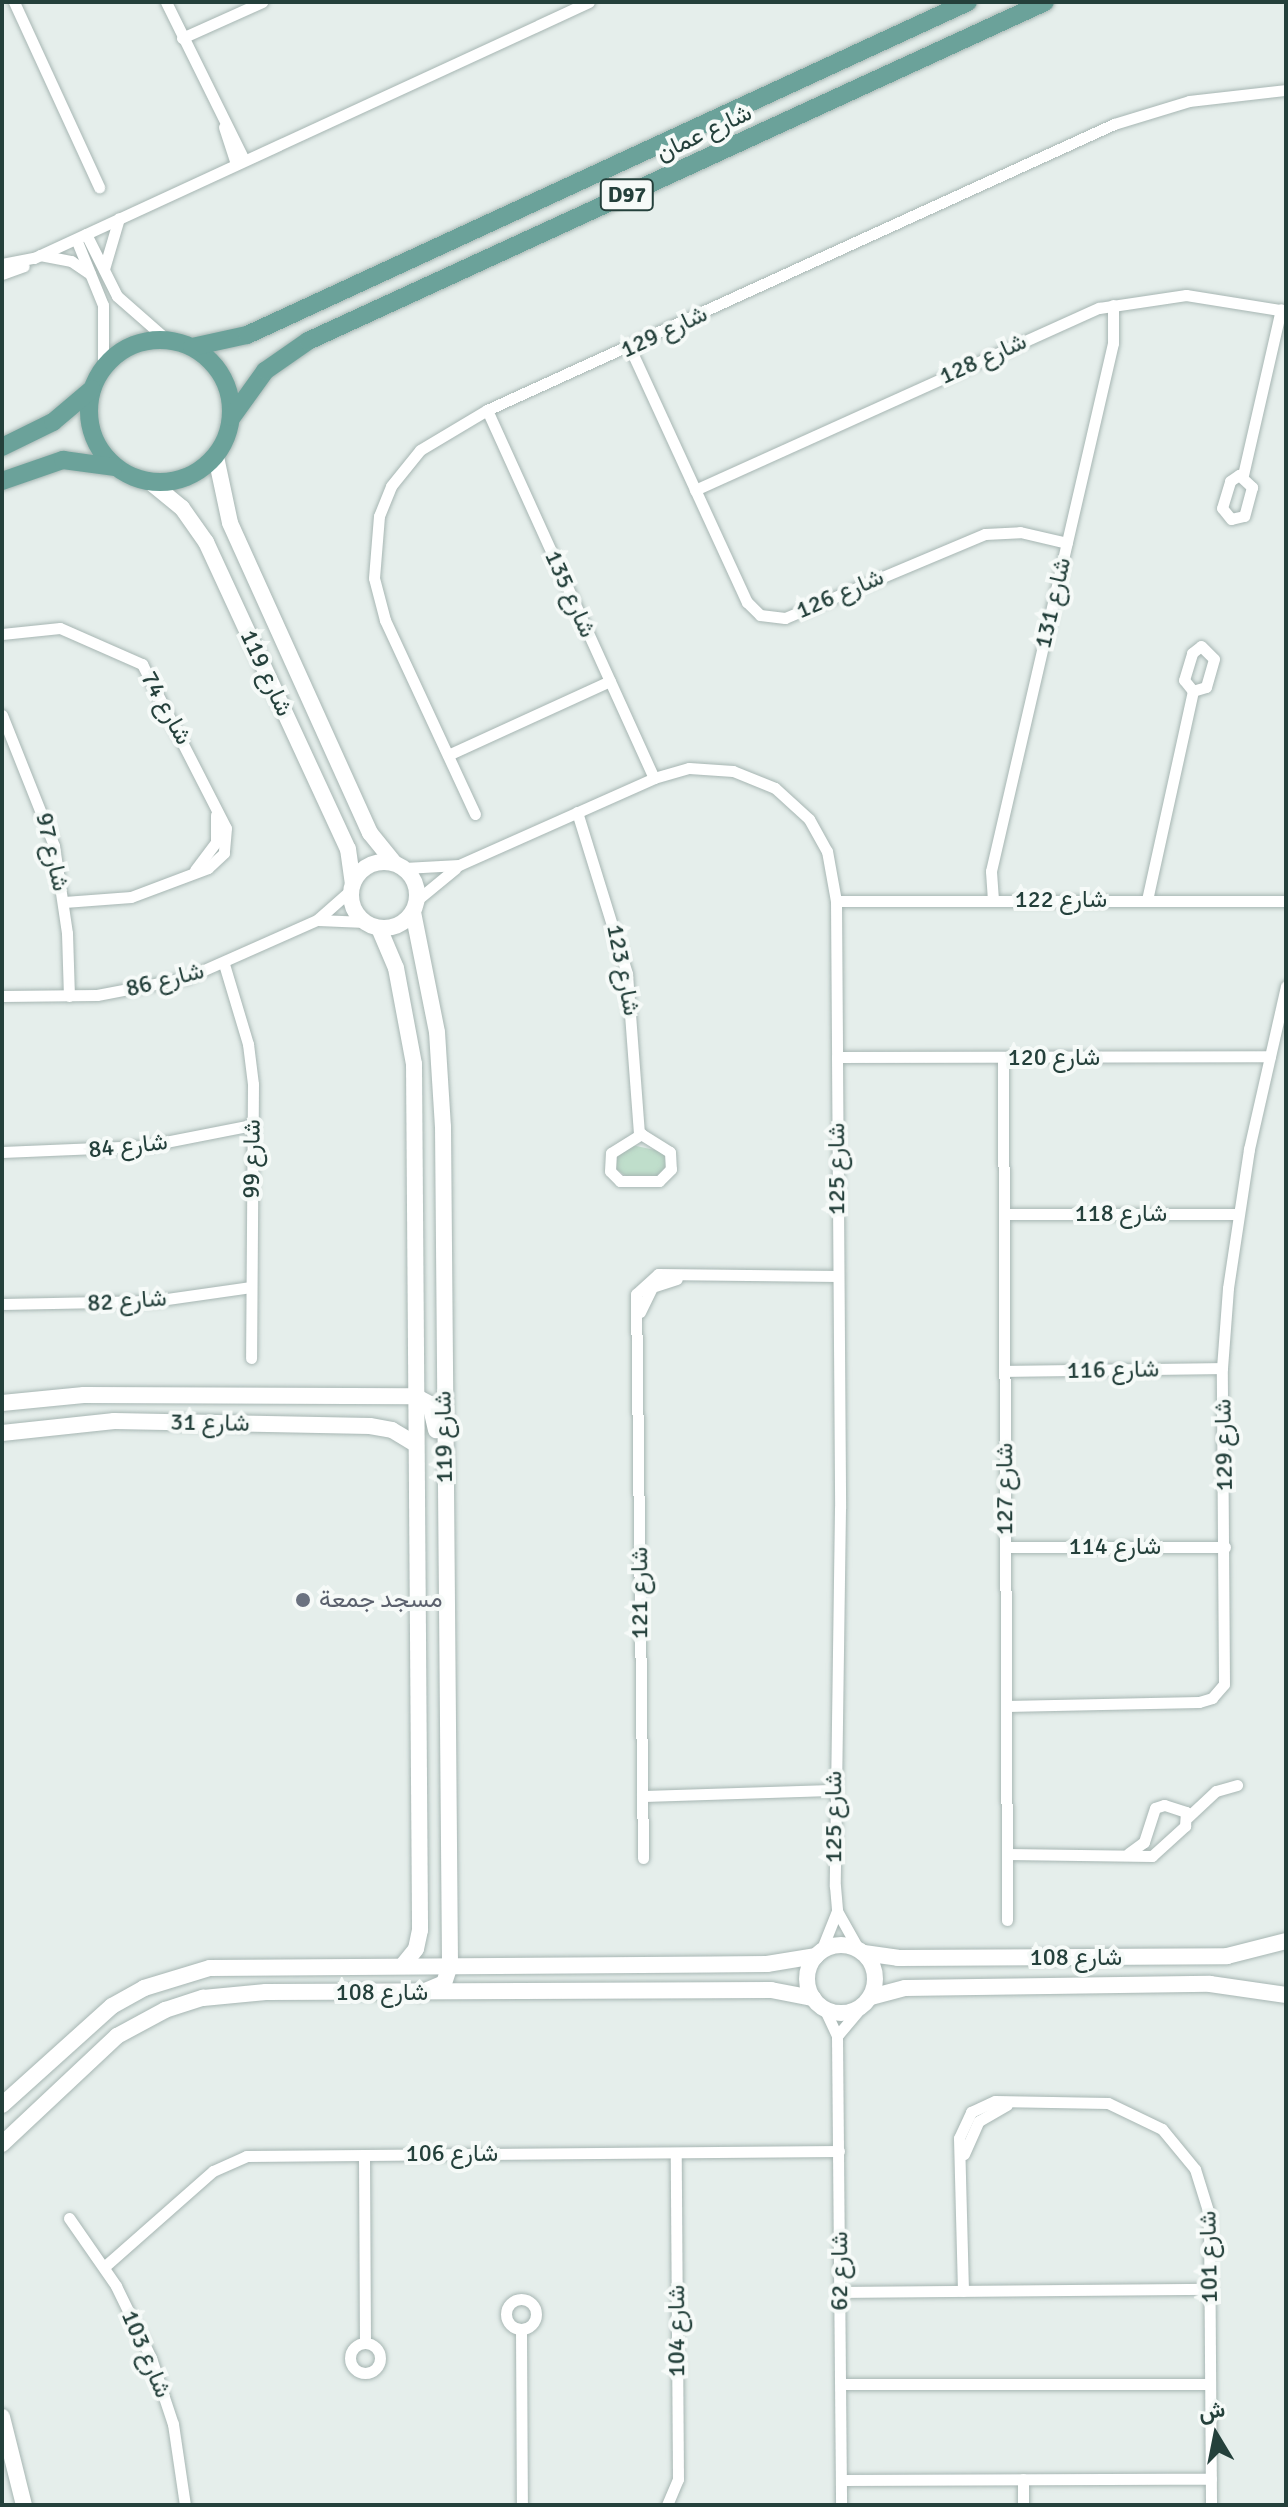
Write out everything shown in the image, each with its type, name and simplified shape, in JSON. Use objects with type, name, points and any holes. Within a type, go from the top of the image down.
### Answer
[{"type":"main road","name":"شارع عمان","points":[[192,347],[247,335],[968,2]]},
{"type":"main road","name":"شارع عمان","points":[[232,417],[265,371],[308,341],[1045,2]]},
{"type":"main road","points":[[2,481],[63,460],[117,468],[149,481],[179,480],[216,457],[232,417],[232,400],[219,369],[192,347],[167,340],[126,348],[103,367],[92,389],[89,415],[95,441],[117,468]]},
{"type":"main road","points":[[2,447],[53,422],[92,389]]},
{"type":"street","points":[[166,2],[240,162]]},
{"type":"street","points":[[182,38],[262,2]]},
{"type":"street","points":[[2,274],[589,2]]},
{"type":"street","points":[[16,4],[99,187]]},
{"type":"street","name":"شارع 129","points":[[475,814],[385,620],[374,578],[373,547],[384,500],[409,460],[443,432],[487,410],[630,348],[1114,124],[1189,101],[1286,90]]},
{"type":"street","points":[[98,275],[119,218]]},
{"type":"street","points":[[81,236],[98,275],[105,320],[103,367]]},
{"type":"street","points":[[2,264],[37,257],[71,261],[98,275],[134,315],[167,340]]},
{"type":"street","name":"شارع 128","points":[[695,490],[1087,312],[1113,305],[1186,295],[1283,310]]},
{"type":"street","name":"شارع 131","points":[[993,900],[991,871],[1113,343],[1113,305]]},
{"type":"street","points":[[1243,475],[1283,310]]},
{"type":"street","name":"شارع 126","points":[[630,348],[747,602],[772,619],[985,534],[1020,532],[1067,543]]},
{"type":"street","name":"شارع 135","points":[[487,410],[654,778]]},
{"type":"street","name":"شارع 119","points":[[216,457],[230,523],[370,833],[399,866]]},
{"type":"street","name":"شارع 119","points":[[149,481],[182,508],[206,542],[348,849],[352,886]]},
{"type":"street","name":"شارع 74","points":[[2,634],[60,628],[142,664],[226,828],[226,847],[217,862],[192,874],[131,897],[64,902]]},
{"type":"street","points":[[448,755],[610,681]]},
{"type":"street","points":[[1147,900],[1193,691]]},
{"type":"street","name":"شارع 97","points":[[2,715],[48,824],[64,902],[69,996]]},
{"type":"street","name":"شارع 125","points":[[415,906],[459,865],[654,778],[689,768],[719,768],[775,788],[817,831],[833,871],[836,901],[840,1508],[833,1790],[837,1911],[819,1954]]},
{"type":"street","name":"شارع 123","points":[[577,812],[627,974],[639,1134]]},
{"type":"street","points":[[375,863],[399,866],[415,883],[415,906],[398,925],[372,925],[352,905],[352,886],[375,863]]},
{"type":"street","name":"شارع 125","points":[[399,866],[459,865]]},
{"type":"street","name":"شارع 86","points":[[2,996],[69,996],[146,988],[224,964],[317,920],[352,886]]},
{"type":"street","name":"شارع 122","points":[[836,901],[1286,901]]},
{"type":"street","name":"شارع 119","points":[[415,906],[440,1066],[450,1965]]},
{"type":"street","name":"شارع 86","points":[[317,920],[372,925]]},
{"type":"street","name":"شارع 119","points":[[372,925],[396,968],[414,1064],[414,1443],[420,1930],[416,1949],[404,1964]]},
{"type":"street","name":"شارع 99","points":[[224,964],[248,1044],[252,1125],[251,1358]]},
{"type":"street","name":"شارع 129","points":[[1006,1706],[1212,1698],[1226,1678],[1222,1368],[1238,1214],[1286,986]]},
{"type":"street","name":"شارع 120","points":[[837,1057],[1270,1056]]},
{"type":"street","name":"شارع 127","points":[[1003,1058],[1007,1920]]},
{"type":"street","name":"شارع 84","points":[[2,1152],[145,1146],[252,1125]]},
{"type":"street","points":[[639,1134],[670,1152],[671,1169],[659,1181],[620,1181],[610,1171],[615,1148],[639,1134]]},
{"type":"street","name":"شارع 118","points":[[1004,1214],[1238,1214]]},
{"type":"street","name":"شارع 121","points":[[643,1858],[637,1328],[648,1291],[683,1277],[838,1276]]},
{"type":"street","name":"شارع 82","points":[[2,1304],[153,1301],[251,1287]]},
{"type":"street","name":"شارع 116","points":[[1004,1371],[1222,1368]]},
{"type":"street","name":"شارع 31","points":[[2,1403],[84,1395],[415,1396]]},
{"type":"street","points":[[84,1422],[102,1416],[168,1415],[173,1407],[170,1396]]},
{"type":"street","points":[[415,1396],[425,1399],[434,1410],[444,1466]]},
{"type":"street","name":"شارع 31","points":[[2,1433],[84,1422],[370,1426],[392,1430],[414,1443]]},
{"type":"street","name":"شارع 114","points":[[1005,1547],[1225,1547]]},
{"type":"street","points":[[419,1712],[429,1769],[437,1774],[447,1763]]},
{"type":"street","points":[[1007,1854],[1129,1853],[1146,1856],[1163,1851],[1188,1817],[1216,1791],[1237,1785]]},
{"type":"street","points":[[642,1796],[833,1790]]},
{"type":"street","points":[[1129,1853],[1140,1848],[1147,1837],[1155,1808],[1183,1808],[1188,1817]]},
{"type":"street","name":"شارع 125","points":[[837,1911],[861,1952]]},
{"type":"street","name":"شارع 108","points":[[861,1952],[898,1958],[1227,1956],[1286,1941]]},
{"type":"street","points":[[837,2036],[866,2002],[874,1969],[861,1952],[843,1945],[819,1954],[807,1981],[819,2004],[840,2014],[866,2002]]},
{"type":"street","name":"شارع 108","points":[[2,2105],[112,2006],[165,1980],[239,1965],[767,1964],[819,1954]]},
{"type":"street","points":[[420,1993],[444,1983],[450,1965]]},
{"type":"street","name":"شارع 108","points":[[866,2002],[905,1988],[1210,1984],[1286,1995]]},
{"type":"street","name":"شارع 108","points":[[2,2144],[117,2036],[184,2003],[266,1992],[771,1990],[819,2004]]},
{"type":"street","name":"شارع 62","points":[[819,2004],[837,2036],[841,2505]]},
{"type":"street","points":[[23,2086],[9,2111],[12,2119],[24,2123]]},
{"type":"street","name":"شارع 101","points":[[963,2291],[961,2164],[979,2121],[992,2110],[1016,2103],[1108,2103],[1162,2129],[1188,2158],[1204,2189],[1210,2289],[1211,2505]]},
{"type":"street","name":"شارع 106","points":[[104,2267],[230,2161],[258,2154],[839,2151]]},
{"type":"street","name":"شارع 104","points":[[667,2505],[678,2479],[676,2153]]},
{"type":"street","points":[[364,2155],[365,2340]]},
{"type":"street","name":"شارع 103","points":[[69,2218],[104,2267],[162,2385],[185,2505]]},
{"type":"street","points":[[840,2292],[1210,2289]]},
{"type":"street","points":[[521,2331],[522,2505]]},
{"type":"street","points":[[841,2384],[1210,2384]]},
{"type":"street","points":[[2,2417],[24,2505]]},
{"type":"street","points":[[1023,2479],[1023,2505]]},
{"type":"street","points":[[841,2480],[1211,2479]]},
{"type":"green space","points":[[627,1144],[664,1152],[667,1165],[658,1176],[626,1176],[616,1169],[615,1153]]},
{"type":"place","name":"مسجد جمعة","points":[[303,1600]]}]
